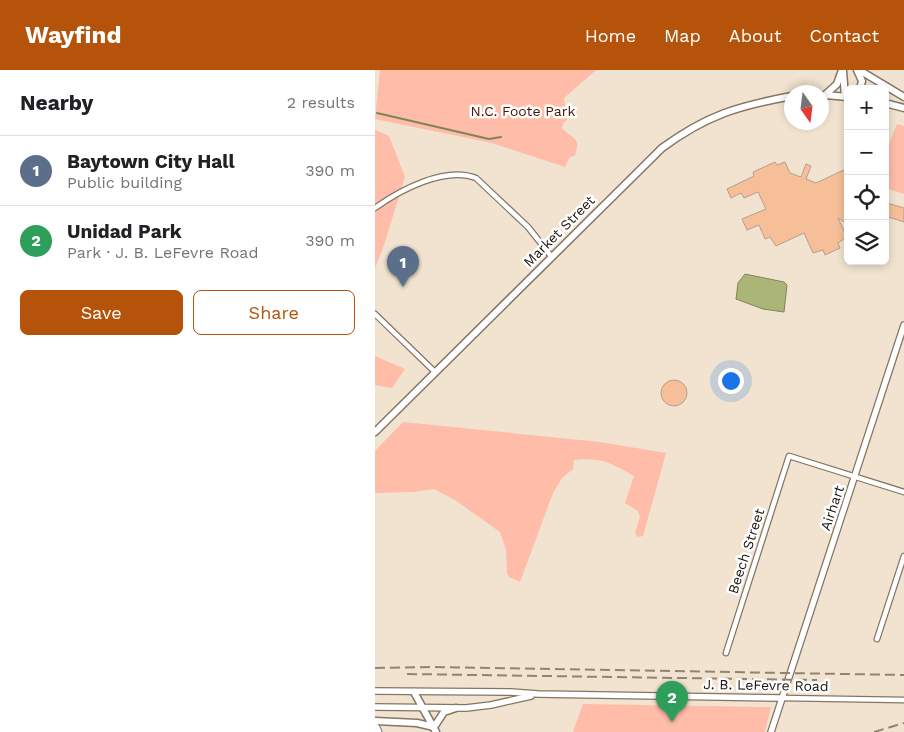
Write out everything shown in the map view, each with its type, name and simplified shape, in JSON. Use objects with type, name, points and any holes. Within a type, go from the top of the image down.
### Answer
[{"type":"highway","points":[[375,728],[377,732]]},
{"type":"main road","points":[[829,90],[837,84],[842,70]]},
{"type":"main road","points":[[842,70],[845,85]]},
{"type":"main road","points":[[858,70],[862,85]]},
{"type":"main road","points":[[858,70],[904,97]]},
{"type":"main road","points":[[829,96],[844,97]]},
{"type":"main road","name":"Market Street","points":[[375,432],[662,148],[713,116],[748,105],[784,97]]},
{"type":"main road","points":[[889,104],[904,108]]},
{"type":"main road","points":[[414,692],[435,729]]},
{"type":"main road","points":[[435,729],[445,712],[456,708]]},
{"type":"main road","points":[[375,721],[417,722],[435,729]]},
{"type":"street","points":[[376,207],[399,194],[431,180],[459,174],[468,175],[475,178],[528,227],[551,256]]},
{"type":"street","points":[[375,314],[435,372]]},
{"type":"street","name":"Airhart","points":[[771,732],[904,325]]},
{"type":"street","name":"Beech Street","points":[[726,653],[789,456],[856,476]]},
{"type":"street","points":[[856,476],[904,492]]},
{"type":"street","points":[[877,639],[904,556]]},
{"type":"street","name":"J. B. LeFevre Road","points":[[375,691],[904,700]]},
{"type":"street","name":"J. B. LeFevre Road","points":[[375,707],[456,708],[491,705],[538,694]]},
{"type":"green space","name":"N.C. Foote Park","points":[[380,70],[596,70],[564,98],[567,120],[563,123],[562,128],[575,138],[577,144],[575,155],[569,158],[565,167],[492,143],[375,119]]},
{"type":"green space","points":[[897,124],[904,126],[904,194],[889,189],[889,145]]},
{"type":"green space","points":[[375,130],[389,136],[405,177],[375,268]]},
{"type":"green space","points":[[375,356],[405,369],[392,388],[375,385]]},
{"type":"green space","points":[[403,422],[600,442],[666,453],[643,536],[638,537],[635,533],[640,517],[638,511],[625,503],[634,476],[599,460],[574,460],[573,469],[562,478],[553,493],[520,582],[509,577],[507,573],[506,550],[500,532],[455,500],[434,489],[413,492],[375,493],[375,451]]},
{"type":"green space","points":[[583,704],[771,707],[765,732],[573,732]]},
{"type":"shaded area","points":[[745,274],[784,282],[787,285],[784,312],[763,309],[736,299],[738,283]]},
{"type":"building","points":[[775,162],[777,165],[785,162],[790,173],[801,177],[806,164],[811,166],[806,179],[816,183],[844,170],[844,222],[838,218],[844,231],[844,239],[838,243],[840,248],[825,255],[823,250],[813,253],[804,233],[776,246],[770,237],[765,239],[759,225],[747,230],[742,219],[766,209],[758,192],[744,198],[741,193],[731,198],[727,189],[754,176],[753,172]]},
{"type":"building","points":[[889,204],[904,208],[904,222],[889,217]]},
{"type":"building","points":[[674,380],[684,383],[687,393],[684,403],[674,406],[664,403],[661,393],[664,383]]},
{"type":"waterway","points":[[377,113],[489,139],[501,137]]},
{"type":"railway","points":[[375,668],[434,667],[904,675]]},
{"type":"railway","points":[[407,674],[817,680]]},
{"type":"railway","points":[[874,732],[904,723]]},
{"type":"place","name":"Baytown City Hall","points":[[403,287]]},
{"type":"place","name":"Unidad Park","points":[[672,722]]}]
